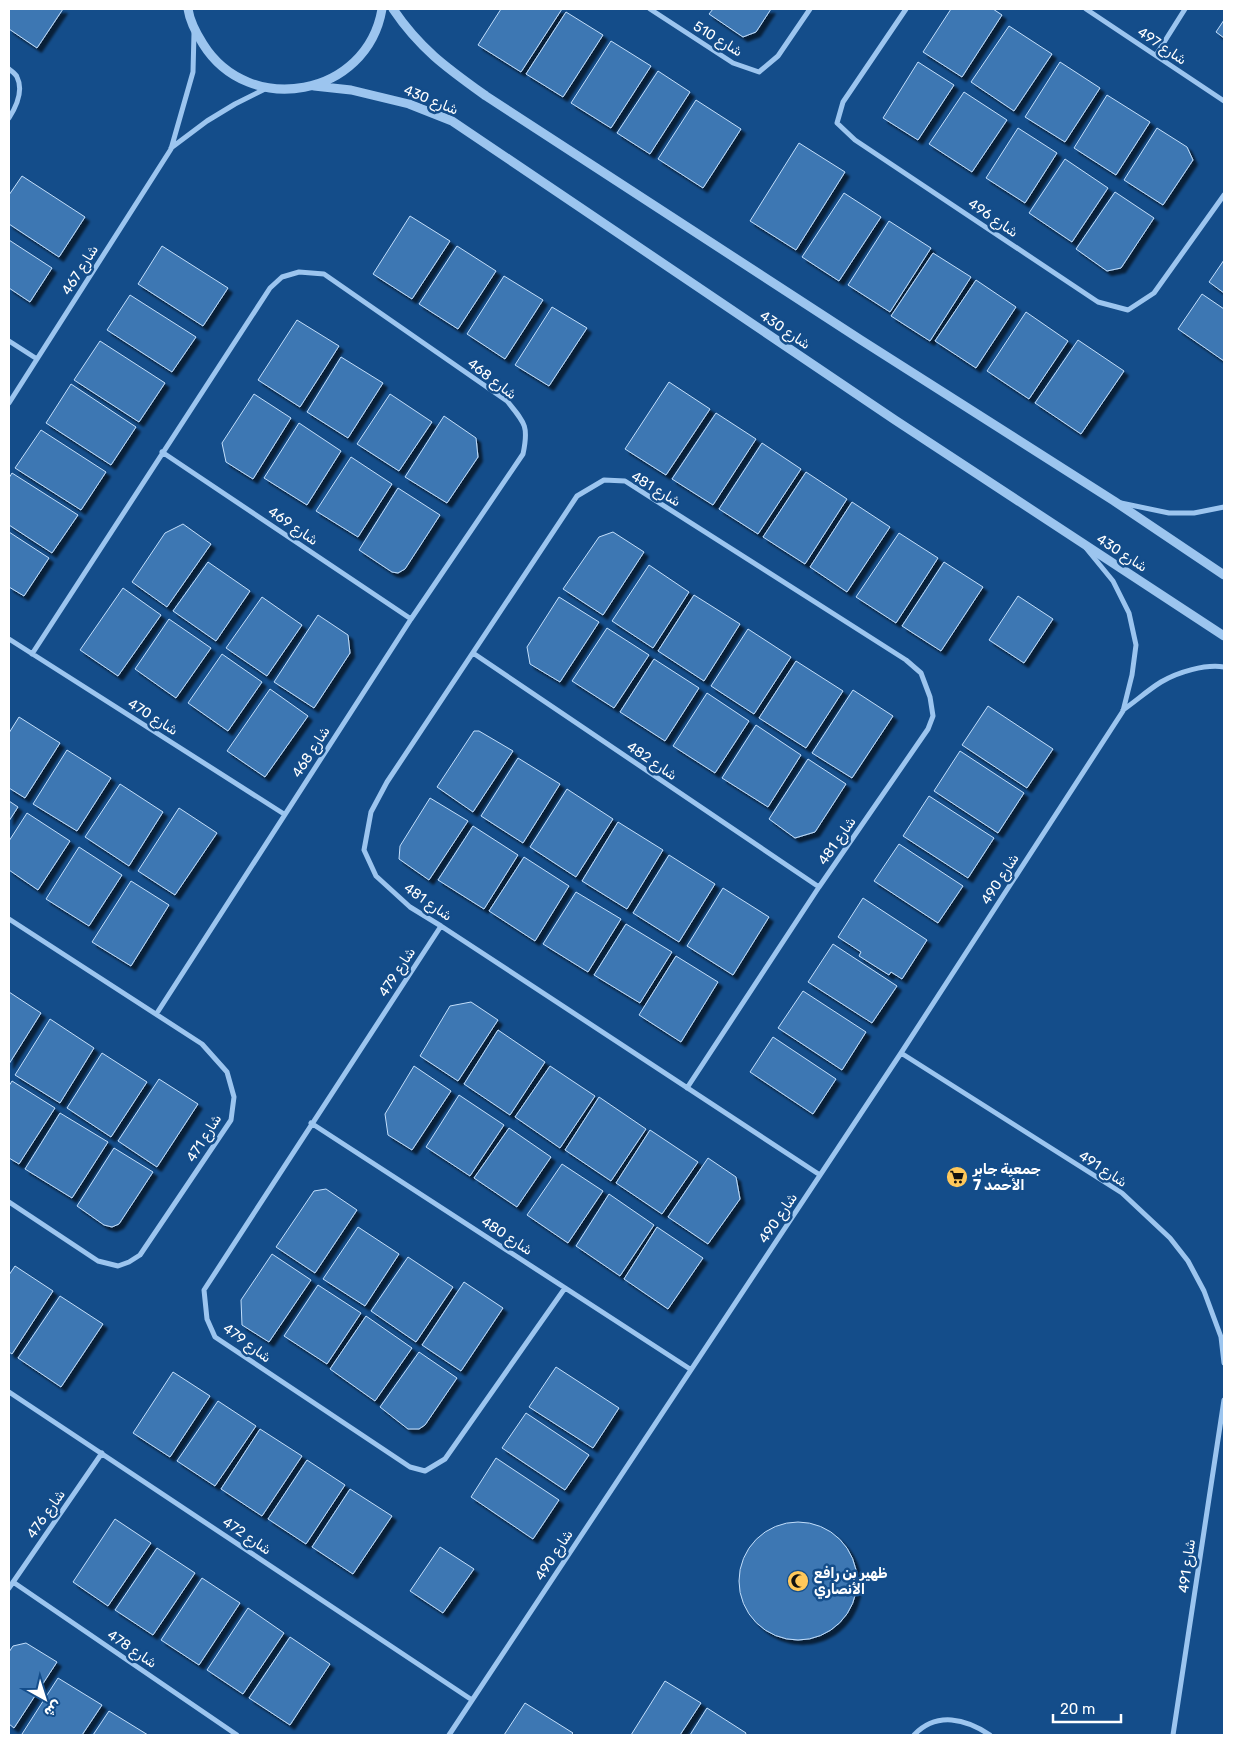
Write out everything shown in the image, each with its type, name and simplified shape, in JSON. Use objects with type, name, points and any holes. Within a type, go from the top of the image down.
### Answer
[{"type":"street","points":[[188,9],[194,30],[211,57],[236,77],[267,88],[299,89],[314,86],[337,76],[356,60],[371,42],[382,9]]},
{"type":"street","name":"شارع 430","points":[[393,9],[418,42],[443,65],[486,96],[861,340],[1114,501],[1224,575]]},
{"type":"street","name":"شارع 510","points":[[650,9],[733,63],[759,72],[778,56],[810,9]]},
{"type":"street","name":"شارع 496","points":[[906,9],[843,102],[837,123],[855,140],[1098,302],[1128,310],[1154,293],[1224,195]]},
{"type":"street","name":"شارع 497","points":[[1086,9],[1224,101]]},
{"type":"street","points":[[1156,55],[1185,9]]},
{"type":"street","name":"شارع 467","points":[[9,404],[171,149],[193,72],[194,30]]},
{"type":"street","points":[[9,68],[17,76],[19,90],[17,106],[9,118]]},
{"type":"street","name":"شارع 430","points":[[314,86],[350,90],[410,104],[452,121],[787,348],[1224,636]]},
{"type":"street","name":"شارع 467","points":[[171,149],[207,121],[234,104],[267,88]]},
{"type":"street","name":"شارع 468","points":[[32,654],[270,288],[282,277],[299,272],[324,274],[508,401],[524,421],[527,437],[523,454],[411,619],[157,1013]]},
{"type":"street","points":[[9,341],[37,359]]},
{"type":"street","name":"شارع 469","points":[[162,452],[411,619]]},
{"type":"street","name":"شارع 481","points":[[687,1088],[819,887],[928,729],[933,716],[930,696],[921,673],[906,660],[625,481],[604,480],[577,496],[387,782],[371,812],[364,850],[376,876],[410,907],[820,1175]]},
{"type":"street","points":[[1114,501],[1168,513],[1194,513],[1224,507]]},
{"type":"street","name":"شارع 490","points":[[448,1735],[901,1053],[1123,711],[1132,676],[1136,645],[1129,613],[1113,581],[1083,544]]},
{"type":"street","name":"شارع 470","points":[[9,639],[284,814]]},
{"type":"street","name":"شارع 482","points":[[473,653],[819,887]]},
{"type":"street","name":"شارع 490","points":[[1123,711],[1161,682],[1186,672],[1215,665],[1224,667]]},
{"type":"street","name":"شارع 471","points":[[9,920],[157,1013],[202,1044],[227,1072],[234,1097],[231,1120],[140,1255],[129,1262],[118,1266],[98,1261],[9,1202]]},
{"type":"street","name":"شارع 479","points":[[441,926],[204,1290],[207,1319],[215,1337],[410,1467],[425,1471],[445,1459],[565,1288]]},
{"type":"street","name":"شارع 491","points":[[901,1053],[1122,1193],[1163,1232],[1188,1261],[1204,1291],[1222,1337],[1224,1363]]},
{"type":"street","name":"شارع 480","points":[[312,1123],[690,1369]]},
{"type":"street","name":"شارع 472","points":[[9,1392],[472,1700]]},
{"type":"street","name":"شارع 491","points":[[1173,1735],[1224,1400]]},
{"type":"street","name":"شارع 476","points":[[9,1588],[102,1453]]},
{"type":"street","name":"شارع 478","points":[[13,1582],[238,1735]]},
{"type":"street","points":[[914,1735],[938,1721],[952,1719],[978,1727],[990,1735]]},
{"type":"building","points":[[9,9],[63,9],[37,48],[9,29]]},
{"type":"building","points":[[501,9],[562,9],[521,72],[478,45]]},
{"type":"building","points":[[713,9],[771,9],[756,32],[743,37],[709,14]]},
{"type":"building","points":[[951,9],[993,9],[1002,15],[962,77],[923,52]]},
{"type":"building","points":[[566,12],[603,35],[563,97],[526,74]]},
{"type":"building","points":[[1224,20],[1224,38],[1216,32]]},
{"type":"building","points":[[1009,26],[1052,54],[1014,111],[971,82]]},
{"type":"building","points":[[611,41],[651,66],[611,128],[571,103]]},
{"type":"building","points":[[918,62],[954,85],[918,140],[883,118]]},
{"type":"building","points":[[1060,62],[1100,88],[1065,142],[1025,117]]},
{"type":"building","points":[[658,71],[690,92],[650,154],[617,133]]},
{"type":"building","points":[[964,92],[1007,120],[972,172],[929,144]]},
{"type":"building","points":[[1107,95],[1150,122],[1116,175],[1074,148]]},
{"type":"building","points":[[696,100],[741,129],[703,188],[658,159]]},
{"type":"building","points":[[1018,128],[1057,153],[1025,203],[986,178]]},
{"type":"building","points":[[1157,128],[1187,147],[1193,160],[1163,205],[1124,180]]},
{"type":"building","points":[[799,143],[845,172],[796,250],[750,221]]},
{"type":"building","points":[[1065,159],[1108,188],[1072,242],[1029,213]]},
{"type":"building","points":[[22,176],[85,217],[59,257],[9,224],[9,195]]},
{"type":"building","points":[[1115,192],[1154,218],[1121,268],[1107,271],[1076,249]]},
{"type":"building","points":[[844,193],[881,217],[839,281],[802,257]]},
{"type":"building","points":[[410,216],[450,241],[412,299],[373,274]]},
{"type":"building","points":[[889,221],[931,248],[890,312],[848,285]]},
{"type":"building","points":[[9,240],[52,268],[30,302],[9,288]]},
{"type":"building","points":[[162,246],[228,288],[203,326],[138,284]]},
{"type":"building","points":[[457,246],[496,271],[458,329],[419,304]]},
{"type":"building","points":[[933,253],[971,277],[930,341],[891,316]]},
{"type":"building","points":[[1224,260],[1224,293],[1209,282]]},
{"type":"building","points":[[504,276],[543,300],[505,359],[467,334]]},
{"type":"building","points":[[976,280],[1016,307],[976,368],[935,341]]},
{"type":"building","points":[[1202,294],[1224,309],[1224,361],[1178,329]]},
{"type":"building","points":[[130,295],[196,337],[172,372],[107,330]]},
{"type":"building","points":[[552,307],[587,328],[549,386],[515,365]]},
{"type":"building","points":[[1026,312],[1068,341],[1029,399],[987,371]]},
{"type":"building","points":[[297,320],[339,346],[300,407],[258,380]]},
{"type":"building","points":[[1078,340],[1124,371],[1081,434],[1035,403]]},
{"type":"building","points":[[100,341],[165,383],[139,422],[74,380]]},
{"type":"building","points":[[341,357],[383,383],[348,438],[307,412]]},
{"type":"building","points":[[669,382],[710,409],[666,475],[625,449]]},
{"type":"building","points":[[71,384],[136,427],[111,465],[46,423]]},
{"type":"building","points":[[254,394],[291,418],[253,479],[226,462],[222,443]]},
{"type":"building","points":[[390,394],[432,422],[399,471],[357,444]]},
{"type":"building","points":[[716,413],[756,439],[713,505],[672,479]]},
{"type":"building","points":[[444,416],[476,438],[478,457],[447,503],[405,477]]},
{"type":"building","points":[[299,423],[341,451],[307,505],[264,478]]},
{"type":"building","points":[[41,430],[106,472],[81,510],[15,468]]},
{"type":"building","points":[[762,443],[801,469],[758,534],[719,509]]},
{"type":"building","points":[[351,457],[392,484],[358,537],[316,511]]},
{"type":"building","points":[[806,472],[847,499],[805,564],[763,537]]},
{"type":"building","points":[[12,473],[78,515],[52,553],[9,525],[9,478]]},
{"type":"building","points":[[398,488],[440,515],[405,569],[398,573],[392,572],[359,550]]},
{"type":"building","points":[[852,502],[890,527],[847,592],[810,567]]},
{"type":"building","points":[[183,524],[211,544],[167,607],[132,582],[165,533]]},
{"type":"building","points":[[9,532],[49,558],[24,596],[9,587]]},
{"type":"building","points":[[613,532],[644,552],[603,615],[563,589],[599,537]]},
{"type":"building","points":[[899,533],[938,558],[896,623],[856,597]]},
{"type":"building","points":[[208,562],[250,591],[216,641],[173,611]]},
{"type":"building","points":[[944,562],[983,587],[941,651],[902,626]]},
{"type":"building","points":[[649,565],[689,592],[653,648],[612,621]]},
{"type":"building","points":[[123,588],[161,615],[118,676],[80,650]]},
{"type":"building","points":[[694,595],[740,624],[704,681],[658,651]]},
{"type":"building","points":[[1018,596],[1053,619],[1024,663],[989,640]]},
{"type":"building","points":[[262,597],[302,625],[267,676],[226,648]]},
{"type":"building","points":[[559,597],[599,622],[560,682],[530,664],[527,647]]},
{"type":"building","points":[[318,615],[348,635],[350,653],[314,708],[274,682]]},
{"type":"building","points":[[169,619],[211,648],[176,698],[135,669]]},
{"type":"building","points":[[607,628],[649,655],[614,708],[572,681]]},
{"type":"building","points":[[748,629],[791,657],[754,714],[711,686]]},
{"type":"building","points":[[222,654],[262,682],[228,731],[188,703]]},
{"type":"building","points":[[654,659],[699,688],[665,741],[620,712]]},
{"type":"building","points":[[796,661],[843,691],[806,748],[759,718]]},
{"type":"building","points":[[270,689],[308,716],[265,777],[227,751]]},
{"type":"building","points":[[853,690],[893,716],[852,778],[812,753]]},
{"type":"building","points":[[707,693],[749,721],[715,773],[673,746]]},
{"type":"building","points":[[988,706],[1053,749],[1027,788],[962,745]]},
{"type":"building","points":[[19,717],[60,743],[25,798],[9,788],[9,733]]},
{"type":"building","points":[[756,725],[801,755],[768,807],[722,778]]},
{"type":"building","points":[[474,731],[479,731],[513,751],[473,812],[437,787]]},
{"type":"building","points":[[67,750],[111,778],[77,831],[33,804]]},
{"type":"building","points":[[960,751],[1024,793],[998,833],[934,791]]},
{"type":"building","points":[[518,758],[560,784],[523,843],[481,816]]},
{"type":"building","points":[[808,759],[846,784],[815,832],[795,838],[769,819]]},
{"type":"building","points":[[120,784],[163,812],[129,866],[85,837]]},
{"type":"building","points":[[567,789],[613,819],[576,877],[530,847]]},
{"type":"building","points":[[929,796],[994,838],[968,878],[903,836]]},
{"type":"building","points":[[430,798],[468,821],[429,880],[399,859],[400,846]]},
{"type":"building","points":[[9,801],[18,807],[9,821]]},
{"type":"building","points":[[179,808],[217,833],[175,895],[138,871]]},
{"type":"building","points":[[27,813],[70,841],[38,890],[9,870],[9,841]]},
{"type":"building","points":[[618,822],[663,850],[627,909],[582,881]]},
{"type":"building","points":[[473,826],[518,855],[484,909],[438,880]]},
{"type":"building","points":[[899,844],[963,886],[938,923],[874,881]]},
{"type":"building","points":[[79,847],[122,875],[89,926],[46,899]]},
{"type":"building","points":[[669,855],[715,884],[679,942],[633,913]]},
{"type":"building","points":[[524,857],[569,886],[535,941],[489,911]]},
{"type":"building","points":[[131,881],[169,905],[131,966],[92,942]]},
{"type":"building","points":[[723,888],[769,917],[733,975],[687,946]]},
{"type":"building","points":[[576,892],[621,919],[588,972],[543,944]]},
{"type":"building","points":[[863,898],[927,940],[902,979],[891,972],[889,975],[859,956],[861,952],[838,937]]},
{"type":"building","points":[[626,924],[672,952],[640,1003],[594,975]]},
{"type":"building","points":[[833,944],[897,986],[872,1023],[808,982]]},
{"type":"building","points":[[676,956],[718,982],[681,1042],[639,1015]]},
{"type":"building","points":[[803,991],[866,1032],[842,1070],[778,1028]]},
{"type":"building","points":[[9,992],[41,1013],[9,1064]]},
{"type":"building","points":[[471,1002],[498,1020],[458,1081],[420,1056],[450,1006]]},
{"type":"building","points":[[50,1019],[94,1048],[60,1103],[15,1075]]},
{"type":"building","points":[[498,1030],[545,1062],[510,1115],[464,1084]]},
{"type":"building","points":[[773,1037],[836,1079],[813,1114],[750,1072]]},
{"type":"building","points":[[102,1053],[147,1082],[111,1137],[67,1108]]},
{"type":"building","points":[[414,1066],[451,1091],[412,1150],[388,1135],[385,1114]]},
{"type":"building","points":[[550,1066],[595,1096],[560,1148],[515,1117]]},
{"type":"building","points":[[159,1079],[198,1104],[157,1167],[118,1141]]},
{"type":"building","points":[[12,1081],[55,1108],[19,1164],[9,1158],[9,1086]]},
{"type":"building","points":[[459,1095],[504,1125],[470,1176],[426,1147]]},
{"type":"building","points":[[599,1097],[646,1129],[611,1181],[565,1150]]},
{"type":"building","points":[[60,1113],[108,1142],[72,1198],[25,1169]]},
{"type":"building","points":[[509,1128],[551,1157],[517,1207],[474,1178]]},
{"type":"building","points":[[650,1130],[698,1162],[662,1214],[616,1183]]},
{"type":"building","points":[[114,1148],[153,1172],[119,1224],[112,1227],[104,1225],[77,1206]]},
{"type":"building","points":[[708,1158],[736,1177],[740,1199],[708,1244],[668,1217]]},
{"type":"building","points":[[562,1164],[603,1191],[568,1243],[527,1215]]},
{"type":"building","points":[[326,1189],[357,1210],[315,1273],[276,1247],[314,1191]]},
{"type":"building","points":[[609,1194],[654,1225],[620,1276],[576,1246]]},
{"type":"building","points":[[358,1227],[399,1254],[365,1306],[323,1279]]},
{"type":"building","points":[[657,1227],[703,1258],[668,1309],[624,1279]]},
{"type":"building","points":[[272,1254],[311,1280],[269,1342],[242,1325],[241,1300]]},
{"type":"building","points":[[408,1257],[453,1287],[416,1342],[371,1311]]},
{"type":"building","points":[[15,1266],[53,1291],[12,1354],[9,1352],[9,1275]]},
{"type":"building","points":[[464,1282],[503,1308],[461,1371],[422,1345]]},
{"type":"building","points":[[318,1285],[361,1313],[327,1364],[284,1336]]},
{"type":"building","points":[[60,1296],[103,1324],[61,1387],[18,1358]]},
{"type":"building","points":[[366,1316],[412,1348],[375,1401],[330,1369]]},
{"type":"building","points":[[419,1352],[457,1378],[425,1425],[419,1429],[408,1429],[380,1407]]},
{"type":"building","points":[[556,1367],[619,1408],[593,1448],[529,1407]]},
{"type":"building","points":[[173,1372],[210,1396],[170,1457],[133,1433]]},
{"type":"building","points":[[218,1401],[256,1426],[215,1486],[177,1461]]},
{"type":"building","points":[[526,1413],[589,1455],[565,1490],[502,1448]]},
{"type":"building","points":[[260,1429],[302,1456],[262,1516],[221,1489]]},
{"type":"building","points":[[496,1458],[559,1500],[533,1539],[471,1497]]},
{"type":"building","points":[[307,1460],[345,1485],[306,1544],[268,1519]]},
{"type":"building","points":[[350,1489],[392,1516],[353,1574],[312,1547]]},
{"type":"building","points":[[115,1519],[151,1543],[108,1606],[73,1582]]},
{"type":"building","name":"ظهير بن رافع الأنصاري","points":[[798,1522],[821,1526],[840,1539],[853,1558],[857,1581],[853,1604],[840,1623],[821,1636],[798,1640],[775,1636],[756,1623],[743,1604],[739,1581],[743,1558],[756,1539],[775,1526]]},
{"type":"building","points":[[440,1547],[474,1569],[443,1613],[410,1591]]},
{"type":"building","points":[[157,1548],[195,1573],[153,1635],[115,1610]]},
{"type":"building","points":[[202,1578],[240,1603],[199,1665],[161,1640]]},
{"type":"building","points":[[248,1608],[284,1633],[243,1694],[207,1670]]},
{"type":"building","points":[[290,1637],[330,1664],[290,1725],[249,1698]]},
{"type":"building","points":[[26,1643],[57,1662],[14,1728],[9,1724],[9,1652],[13,1646]]},
{"type":"building","points":[[58,1678],[102,1705],[82,1735],[22,1734]]},
{"type":"building","points":[[665,1681],[701,1703],[680,1735],[631,1735]]},
{"type":"building","points":[[525,1703],[573,1733],[571,1735],[504,1735]]},
{"type":"building","points":[[707,1708],[746,1733],[745,1735],[690,1735]]},
{"type":"building","points":[[109,1711],[148,1735],[93,1735]]},
{"type":"place","name":"جمعية جابر الأحمد 7","points":[[957,1177]]},
{"type":"place","name":"ظهير بن رافع الأنصاري","points":[[798,1581]]}]
